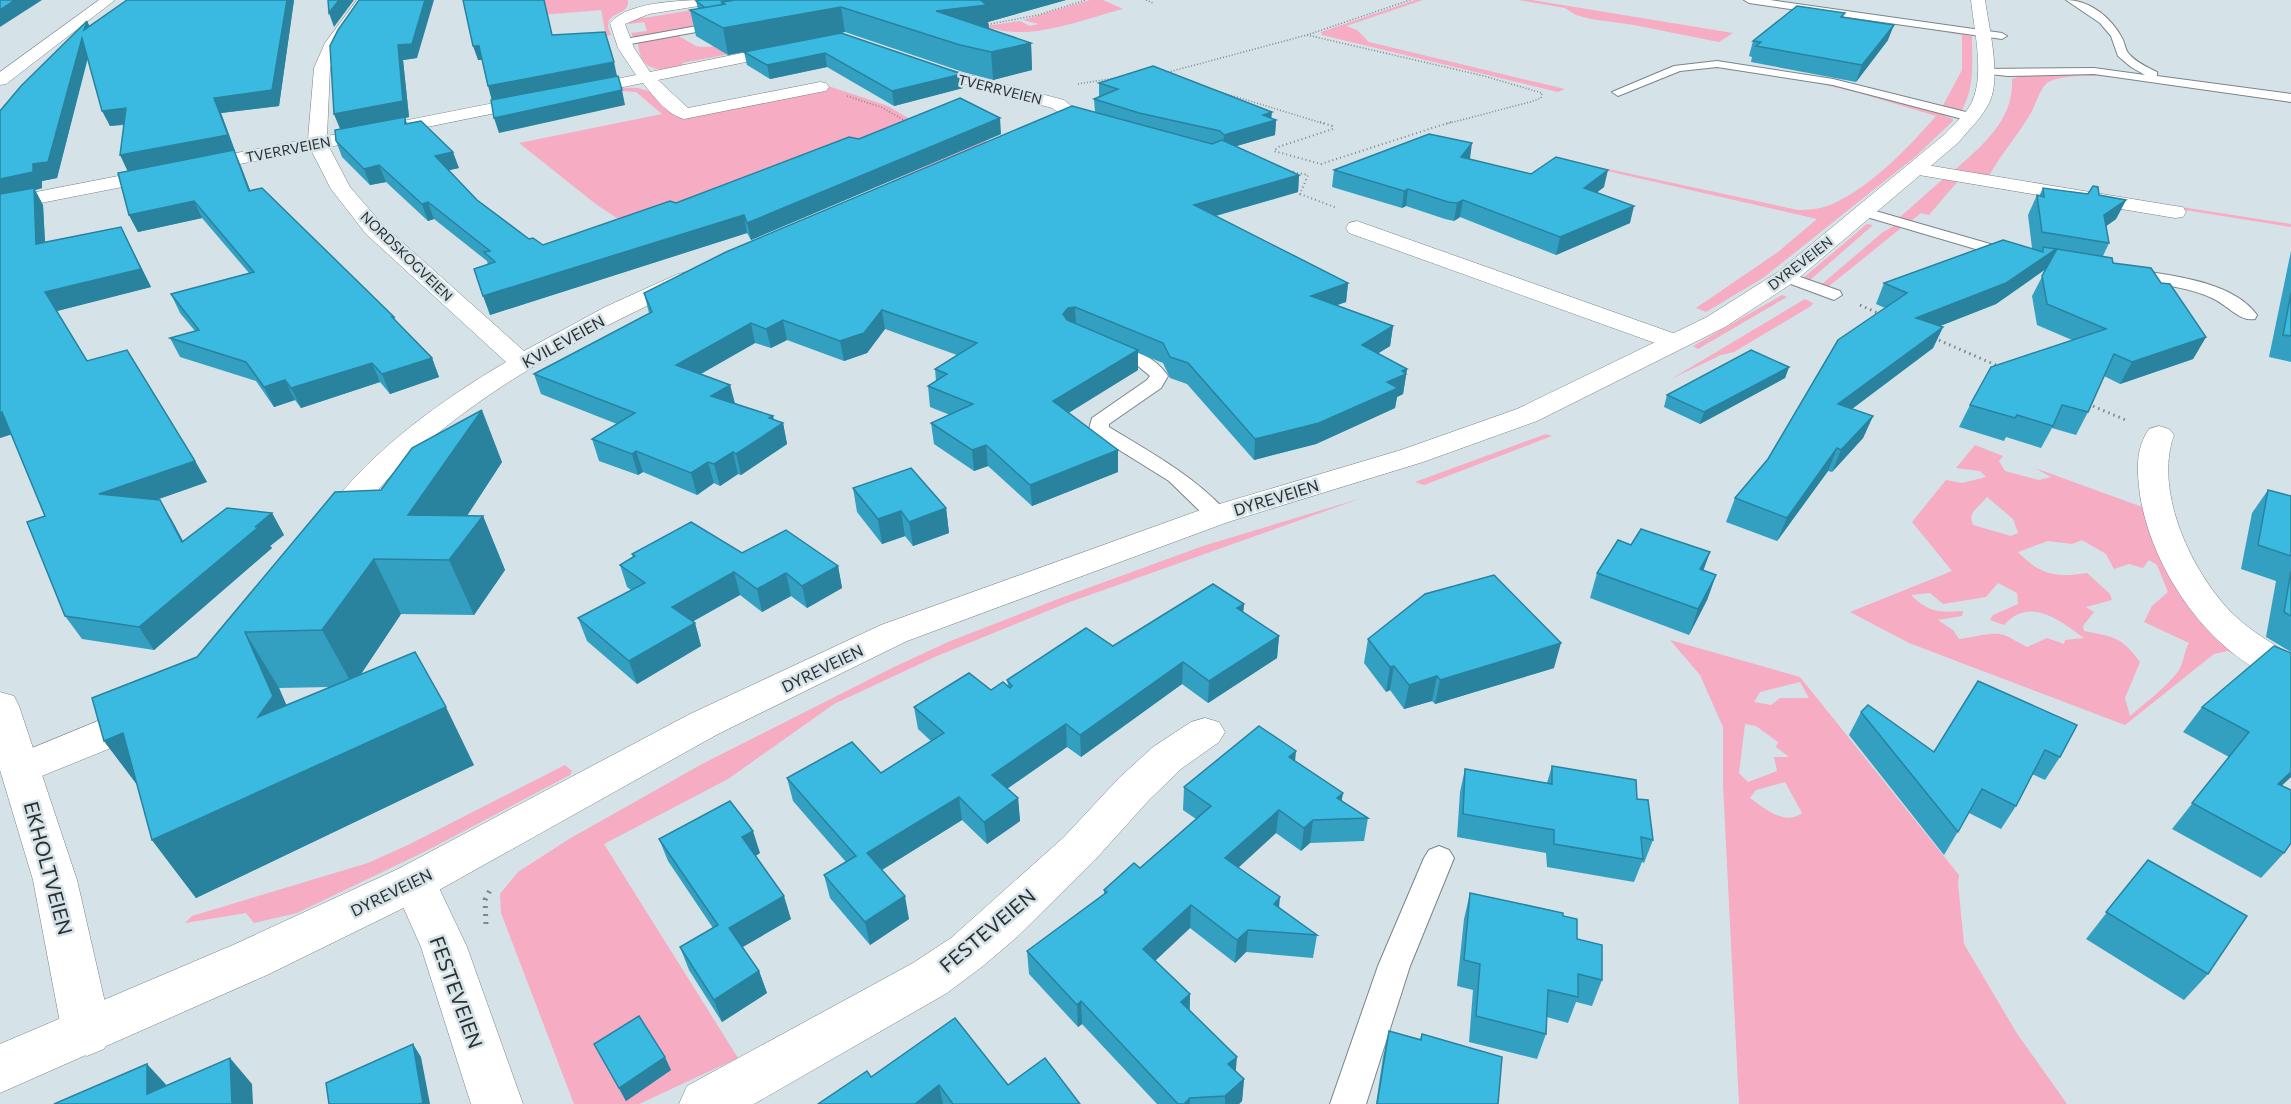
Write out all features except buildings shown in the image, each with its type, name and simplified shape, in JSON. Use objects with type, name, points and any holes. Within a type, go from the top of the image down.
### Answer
[{"type":"street","points":[[0,80],[108,0]]},
{"type":"street","points":[[317,143],[322,68],[333,43],[364,0]]},
{"type":"street","points":[[711,0],[637,11],[623,17],[617,23],[632,56],[647,78],[670,103],[684,114],[820,87]]},
{"type":"street","name":"DYREVEIEN","points":[[0,1069],[250,960],[414,882],[704,724],[894,633],[1217,515],[1412,456],[1527,415],[1716,322],[1786,277],[1952,138],[1970,117],[1982,100],[1992,34],[1978,0]]},
{"type":"street","name":"TVERRVEIEN","points":[[0,205],[809,44]]},
{"type":"street","name":"TVERRVEIEN","points":[[902,61],[956,78],[1058,104],[1072,117]]},
{"type":"street","name":"NORDSKOGVEIEN","points":[[317,143],[341,189],[374,229],[522,363]]},
{"type":"street","points":[[1914,170],[2175,212]]},
{"type":"street","points":[[1357,228],[1675,342]]},
{"type":"street","name":"KVILEVEIEN","points":[[315,545],[410,441],[522,363],[641,298],[705,271]]},
{"type":"street","points":[[2159,435],[2152,460],[2162,521],[2173,552],[2190,584],[2213,615],[2240,639],[2291,671]]},
{"type":"street","name":"EKHOLTVEIEN","points":[[0,706],[12,756],[55,880],[87,1033]]},
{"type":"street","points":[[12,756],[98,738],[164,706]]},
{"type":"street","name":"FESTEVEIEN","points":[[705,1104],[930,978],[967,952],[1001,923],[1078,849],[1150,773],[1167,758],[1205,732]]},
{"type":"street","name":"FESTEVEIEN","points":[[414,882],[444,947],[497,1104]]},
{"type":"lane","points":[[1749,0],[1992,34]]},
{"type":"lane","points":[[2071,0],[2115,32],[2121,43],[2122,54],[2135,65],[2171,80]]},
{"type":"lane","points":[[625,42],[738,22]]},
{"type":"lane","points":[[2066,70],[2106,62],[2122,54]]},
{"type":"lane","points":[[1618,92],[1678,68],[1717,64],[1833,82],[1970,117]]},
{"type":"lane","points":[[1985,71],[2008,73],[2094,71],[2291,98]]},
{"type":"lane","points":[[1865,212],[2024,258]]},
{"type":"lane","points":[[2111,271],[2193,285],[2220,293],[2249,315]]},
{"type":"lane","points":[[1786,277],[1834,295]]},
{"type":"lane","points":[[1096,342],[1148,364],[1156,369],[1159,376],[1154,384],[1099,422],[1099,429],[1181,478],[1217,515]]},
{"type":"lane","points":[[1348,1104],[1394,966],[1438,858]]},
{"type":"path","points":[[981,26],[1026,18],[1086,0]]},
{"type":"path","points":[[1146,0],[1153,3]]},
{"type":"path","points":[[1176,75],[1164,73],[1307,35],[1410,0]]},
{"type":"path","points":[[1210,89],[1332,126],[1333,129],[1278,147],[1274,151],[1321,164],[1461,119],[1541,98],[1542,93],[1484,76],[1307,35]]},
{"type":"path","points":[[1028,96],[1096,80],[1130,76]]},
{"type":"path","points":[[820,87],[881,107],[908,122],[919,125]]},
{"type":"path","points":[[1286,170],[1308,175],[1300,194],[1347,212],[1356,220],[1357,228]]},
{"type":"path","points":[[1834,295],[1884,316]]},
{"type":"path","points":[[1925,334],[2004,369]]},
{"type":"path","points":[[2084,403],[2159,435]]},
{"type":"shaded area","points":[[479,0],[628,0],[628,4],[625,10],[609,20],[608,27],[611,35],[606,36],[601,10],[469,21]]},
{"type":"shaded area","points":[[1090,0],[1103,0],[1123,9],[1076,23],[1026,32],[995,29],[898,34],[1020,21],[1030,26],[1039,24],[1023,20]]},
{"type":"shaded area","points":[[1415,0],[1423,0],[1346,26],[1357,30],[1369,42],[1565,89],[1558,92],[1322,35],[1321,32]]},
{"type":"shaded area","points":[[1518,0],[1532,0],[1733,33],[1719,42],[1591,19],[1576,15],[1565,8]]},
{"type":"shaded area","points":[[698,9],[752,16],[634,38],[631,33],[647,31],[644,22],[629,24],[628,20],[639,15],[644,18]]},
{"type":"shaded area","points":[[1864,19],[1972,36],[1971,83],[1962,110],[1941,109],[1962,70],[1962,35]]},
{"type":"shaded area","points":[[677,35],[696,46],[703,47],[788,43],[682,63],[687,68],[670,70],[654,68],[643,60],[638,43]]},
{"type":"shaded area","points":[[2069,73],[2180,82],[2291,100],[2291,103],[2164,82],[2092,76],[2065,77],[2047,83],[2040,92],[2032,111],[1989,176],[2291,224],[2291,227],[1955,173],[1954,171],[1985,142],[2002,120],[2008,107],[2012,79],[2024,75]]},
{"type":"shaded area","points":[[1783,75],[1817,80],[1939,113],[1953,121],[1916,156],[1763,278],[1706,312],[1696,308],[1778,252],[1817,219],[1590,167],[1798,210],[1814,209],[1845,198],[1874,178],[1914,141],[1936,116],[1859,93]]},
{"type":"shaded area","points":[[828,86],[888,106],[913,121],[991,142],[898,182],[890,182],[971,145],[626,224],[597,205],[519,143],[662,114],[636,92],[610,90],[639,88],[646,90],[676,111]]},
{"type":"shaded area","points":[[1942,180],[1958,181],[1929,215],[1921,213],[1911,221],[1900,217]]},
{"type":"shaded area","points":[[1867,224],[1873,225],[1809,281],[1802,279]]},
{"type":"shaded area","points":[[1894,226],[1901,228],[1828,287],[1822,284],[1883,232]]},
{"type":"shaded area","points":[[1782,295],[1787,297],[1698,349],[1693,346]]},
{"type":"shaded area","points":[[1805,299],[1813,303],[1811,306],[1734,352],[1721,355],[1671,379]]},
{"type":"shaded area","points":[[1546,434],[1552,436],[1424,485],[1415,482]]},
{"type":"shaded area","points":[[1975,445],[2003,456],[1999,461],[2005,471],[2039,480],[2051,477],[2035,468],[2145,508],[2251,663],[2228,651],[2214,654],[2125,725],[1909,643],[1850,612],[1952,571],[1912,522],[1946,480],[1962,483],[1986,477],[1980,471],[1956,468]],"holes":[[[1987,497],[2013,519],[2018,533],[2011,536],[1973,525],[1971,518],[1973,512]],[[2082,540],[2106,554],[2114,569],[2129,564],[2143,568],[2149,560],[2157,565],[2168,592],[2152,606],[2144,622],[2189,643],[2181,667],[2175,676],[2130,716],[2125,698],[2140,662],[2122,642],[2084,631],[2083,626],[2094,612],[2086,607],[2112,600],[2110,594],[2087,573],[2066,575],[2049,573],[2034,566],[2018,552],[2048,541],[2072,544]],[[1998,583],[2017,593],[2018,604],[1993,615],[1990,620],[2004,625],[2014,616],[2024,612],[2034,612],[2055,618],[2084,638],[2065,640],[2064,644],[2047,638],[2027,647],[1999,634],[1959,639],[1953,630],[1938,620],[1962,616],[1963,611],[1934,610],[1923,605],[1911,595],[1930,593],[1943,604],[1986,597]]]},
{"type":"shaded area","points":[[1362,498],[1067,603],[937,656],[834,704],[728,779],[604,844],[738,1058],[639,1104],[574,1104],[501,913],[500,894],[518,872],[569,839],[702,764],[948,642],[1203,546]]},
{"type":"shaded area","points":[[1670,640],[1800,677],[1959,875],[1964,944],[2016,1032],[2067,1104],[1739,1104],[1723,784],[1723,727],[1700,675]],"holes":[[[1800,682],[1809,698],[1780,698],[1771,705],[1754,702],[1760,692]],[[1745,724],[1756,726],[1778,742],[1776,747],[1789,757],[1774,757],[1777,771],[1748,782],[1739,773]],[[1785,782],[1802,813],[1789,818],[1775,814],[1750,798],[1756,790]]]},
{"type":"shaded area","points":[[565,765],[572,771],[570,775],[428,850],[297,913],[254,923],[246,913],[185,923],[192,916],[368,863]]}]
